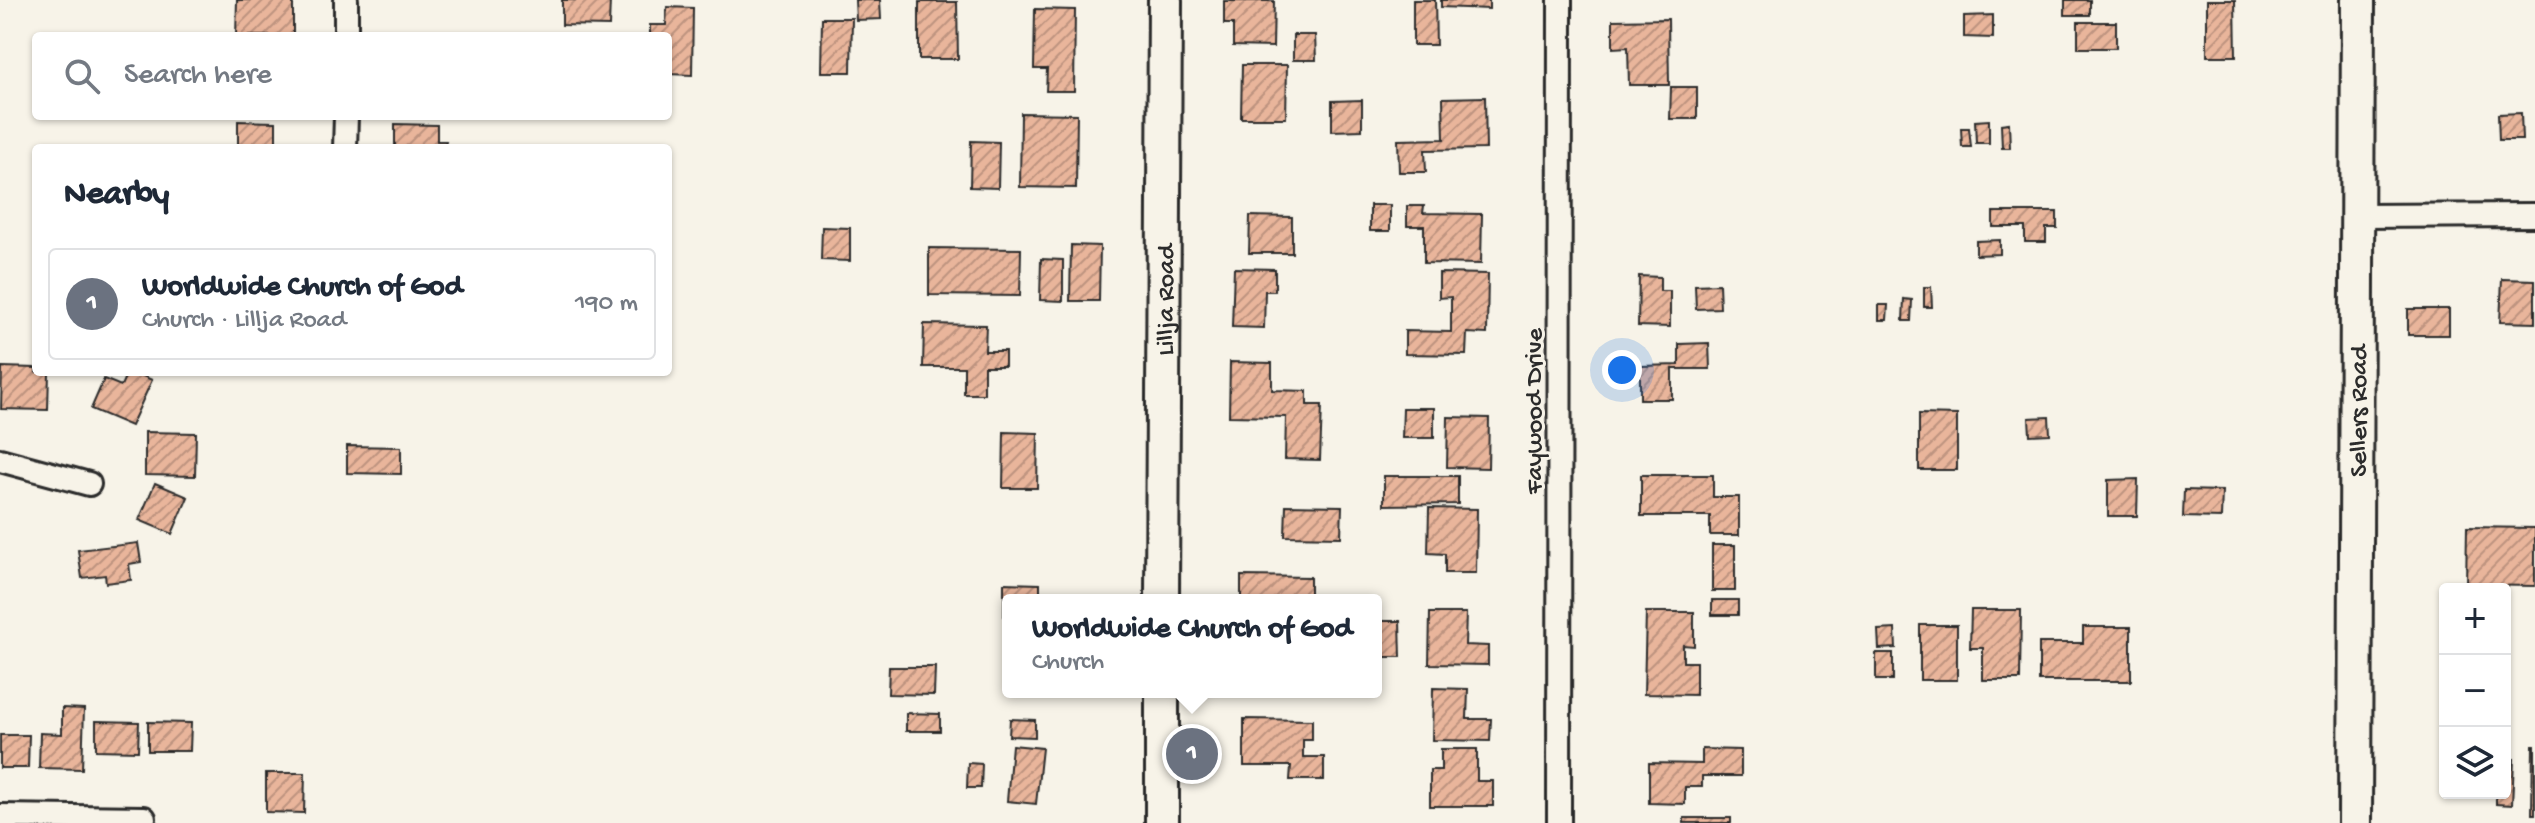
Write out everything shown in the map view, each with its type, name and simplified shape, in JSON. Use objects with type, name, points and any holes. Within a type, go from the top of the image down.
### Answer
[{"type":"street","points":[[346,0],[346,32]]},
{"type":"street","name":"Lillja Road","points":[[1162,594],[1165,0]]},
{"type":"street","name":"Faywood Drive","points":[[1559,823],[1560,0]]},
{"type":"street","name":"Sellers Road","points":[[2355,823],[2358,0]]},
{"type":"street","points":[[345,144],[346,120]]},
{"type":"street","points":[[2357,216],[2535,215]]},
{"type":"street","points":[[0,460],[89,484]]},
{"type":"street","points":[[1162,698],[1162,823]]},
{"type":"street","points":[[0,816],[144,818]]},
{"type":"building","points":[[237,0],[293,0],[293,32],[236,32]]},
{"type":"building","points":[[562,0],[610,0],[609,26],[562,25]]},
{"type":"building","points":[[855,0],[880,0],[881,19],[856,20]]},
{"type":"building","points":[[1413,0],[1435,0],[1436,45],[1413,45]]},
{"type":"building","points":[[1441,0],[1489,0],[1489,9],[1441,7]]},
{"type":"building","points":[[2065,0],[2090,0],[2090,15],[2065,15]]},
{"type":"building","points":[[2207,0],[2235,0],[2236,56],[2207,56]]},
{"type":"building","points":[[1224,1],[1274,1],[1273,47],[1233,46],[1233,24],[1224,24]]},
{"type":"building","points":[[919,2],[957,2],[958,59],[919,59]]},
{"type":"building","points":[[667,7],[693,8],[692,75],[672,74],[672,32],[650,32],[650,25],[666,25]]},
{"type":"building","points":[[1035,9],[1075,10],[1074,91],[1046,91],[1047,69],[1034,69]]},
{"type":"building","points":[[1993,15],[1993,38],[1964,37],[1964,16]]},
{"type":"building","points":[[822,18],[852,18],[851,72],[821,72]]},
{"type":"building","points":[[1668,19],[1669,85],[1629,85],[1628,47],[1613,48],[1613,20]]},
{"type":"building","points":[[2078,22],[2116,22],[2116,48],[2078,48]]},
{"type":"building","points":[[1293,35],[1315,35],[1316,60],[1293,60]]},
{"type":"building","points":[[1242,65],[1287,65],[1286,118],[1241,118]]},
{"type":"building","points":[[1671,87],[1697,87],[1697,119],[1670,119]]},
{"type":"building","points":[[1485,97],[1486,149],[1425,150],[1426,172],[1399,172],[1398,140],[1444,139],[1443,98]]},
{"type":"building","points":[[1362,100],[1362,130],[1332,131],[1332,101]]},
{"type":"building","points":[[1021,113],[1077,114],[1076,188],[1020,187]]},
{"type":"building","points":[[2521,113],[2522,140],[2499,140],[2498,114]]},
{"type":"building","points":[[1989,120],[1989,143],[1976,143],[1975,121]]},
{"type":"building","points":[[238,121],[276,122],[276,144],[238,144]]},
{"type":"building","points":[[2009,123],[2010,148],[2002,148],[2001,124]]},
{"type":"building","points":[[395,124],[437,125],[437,141],[446,141],[446,144],[395,144]]},
{"type":"building","points":[[1961,128],[1969,128],[1971,147],[1962,147]]},
{"type":"building","points":[[971,141],[999,142],[998,188],[970,187]]},
{"type":"building","points":[[1370,205],[1390,205],[1390,231],[1370,231]]},
{"type":"building","points":[[1407,206],[1424,206],[1423,213],[1482,214],[1481,264],[1424,263],[1424,226],[1407,226]]},
{"type":"building","points":[[1993,212],[2057,212],[2057,228],[2046,228],[2046,242],[2025,242],[2025,227],[1993,227]]},
{"type":"building","points":[[1250,216],[1292,217],[1292,253],[1249,253]]},
{"type":"building","points":[[822,227],[850,228],[850,261],[821,260]]},
{"type":"building","points":[[2000,240],[2000,254],[1976,255],[1976,241]]},
{"type":"building","points":[[1071,245],[1100,246],[1099,301],[1070,301]]},
{"type":"building","points":[[929,248],[1021,249],[1020,296],[929,295]]},
{"type":"building","points":[[1041,259],[1063,260],[1063,301],[1040,300]]},
{"type":"building","points":[[1234,268],[1275,269],[1275,291],[1265,291],[1264,328],[1232,327]]},
{"type":"building","points":[[1439,273],[1488,274],[1487,334],[1467,333],[1466,355],[1405,354],[1405,331],[1451,332],[1451,297],[1439,298]]},
{"type":"building","points":[[1639,276],[1660,277],[1660,291],[1670,291],[1670,327],[1638,326]]},
{"type":"building","points":[[2502,279],[2535,280],[2535,323],[2500,322]]},
{"type":"building","points":[[1719,284],[1720,308],[1696,309],[1695,285]]},
{"type":"building","points":[[1924,287],[1931,287],[1932,307],[1924,307]]},
{"type":"building","points":[[1904,299],[1912,300],[1911,321],[1903,321]]},
{"type":"building","points":[[1879,305],[1888,305],[1887,320],[1879,320]]},
{"type":"building","points":[[2408,309],[2449,309],[2449,335],[2408,335]]},
{"type":"building","points":[[924,324],[986,325],[985,351],[1005,351],[1005,366],[984,366],[984,394],[964,394],[964,367],[923,367]]},
{"type":"building","points":[[1709,343],[1710,369],[1672,369],[1672,399],[1640,399],[1640,366],[1679,365],[1679,344]]},
{"type":"building","points":[[1230,362],[1272,363],[1272,390],[1307,391],[1307,405],[1322,405],[1320,460],[1285,459],[1286,417],[1229,416]]},
{"type":"building","points":[[2,367],[32,368],[32,376],[49,376],[48,410],[1,409]]},
{"type":"building","points":[[125,376],[143,376],[152,380],[131,426],[91,409],[104,379],[121,386]]},
{"type":"building","points":[[1403,408],[1434,408],[1434,438],[1402,438]]},
{"type":"building","points":[[1919,414],[1957,415],[1957,470],[1919,470]]},
{"type":"building","points":[[1448,417],[1489,418],[1488,468],[1447,467]]},
{"type":"building","points":[[2049,417],[2050,434],[2030,435],[2029,418]]},
{"type":"building","points":[[145,432],[196,433],[195,476],[145,475]]},
{"type":"building","points":[[1004,432],[1038,433],[1037,488],[1003,488]]},
{"type":"building","points":[[347,446],[401,447],[401,474],[347,473]]},
{"type":"building","points":[[1641,475],[1713,475],[1713,497],[1739,497],[1739,535],[1710,535],[1710,516],[1641,516]]},
{"type":"building","points":[[1384,476],[1458,476],[1458,504],[1384,505]]},
{"type":"building","points":[[2138,479],[2137,516],[2108,516],[2108,480]]},
{"type":"building","points":[[155,483],[188,497],[172,534],[139,520]]},
{"type":"building","points":[[2184,490],[2222,491],[2221,518],[2183,517]]},
{"type":"building","points":[[1286,505],[1342,506],[1341,537],[1285,536]]},
{"type":"building","points":[[1429,508],[1477,509],[1476,573],[1445,573],[1445,554],[1428,553]]},
{"type":"building","points":[[2467,527],[2535,528],[2535,586],[2466,583]]},
{"type":"building","points":[[138,543],[141,562],[129,564],[131,580],[106,583],[105,575],[82,578],[78,550]]},
{"type":"building","points":[[1712,545],[1735,545],[1735,591],[1712,591]]},
{"type":"building","points":[[1241,576],[1310,577],[1310,594],[1241,594]]},
{"type":"building","points":[[1004,583],[1040,584],[1040,594],[1004,594]]},
{"type":"building","points":[[1712,600],[1738,600],[1738,615],[1712,615]]},
{"type":"building","points":[[1971,610],[2021,610],[2020,680],[1983,680],[1983,648],[1970,648]]},
{"type":"building","points":[[1646,612],[1694,612],[1694,646],[1683,645],[1683,662],[1696,662],[1696,695],[1644,694]]},
{"type":"building","points":[[1430,613],[1466,613],[1465,645],[1488,646],[1488,665],[1429,664]]},
{"type":"building","points":[[1382,621],[1400,621],[1401,657],[1382,657]]},
{"type":"building","points":[[1920,625],[1957,625],[1957,680],[1920,680]]},
{"type":"building","points":[[2083,627],[2131,627],[2131,681],[2039,681],[2039,643],[2083,643]]},
{"type":"building","points":[[1895,629],[1896,648],[1879,649],[1878,630]]},
{"type":"building","points":[[1876,653],[1893,653],[1893,680],[1876,680]]},
{"type":"building","points":[[889,667],[935,667],[934,695],[888,694]]},
{"type":"building","points":[[1433,688],[1468,689],[1467,719],[1491,719],[1490,741],[1432,740]]},
{"type":"building","points":[[62,708],[84,709],[82,769],[39,768],[40,733],[62,734]]},
{"type":"building","points":[[906,713],[940,714],[940,731],[906,731]]},
{"type":"building","points":[[1010,719],[1035,720],[1035,737],[1009,736]]},
{"type":"building","points":[[1244,719],[1312,720],[1312,740],[1303,740],[1303,757],[1324,757],[1324,780],[1290,780],[1291,766],[1244,766]]},
{"type":"building","points":[[96,721],[139,722],[138,751],[96,750]]},
{"type":"building","points":[[148,722],[191,723],[190,751],[148,751]]},
{"type":"building","points":[[0,735],[29,735],[28,768],[0,768]]},
{"type":"building","points":[[1012,745],[1042,748],[1036,804],[1007,801]]},
{"type":"building","points":[[2535,745],[2535,814],[2532,814]]},
{"type":"building","points":[[1441,749],[1477,749],[1477,781],[1493,781],[1493,806],[1430,806],[1430,770],[1441,770]]},
{"type":"building","points":[[1702,749],[1741,750],[1741,776],[1702,776],[1702,787],[1685,787],[1685,804],[1649,803],[1649,763],[1702,764]]},
{"type":"building","points":[[2511,759],[2514,759],[2512,805],[2496,804],[2496,799],[2511,799]]},
{"type":"building","points":[[968,763],[982,764],[981,788],[967,788]]},
{"type":"building","points":[[266,773],[305,773],[304,813],[266,812]]},
{"type":"building","points":[[1684,818],[1731,818],[1731,823],[1684,823]]},
{"type":"place","name":"Worldwide Church of God","points":[[1192,754]]}]
